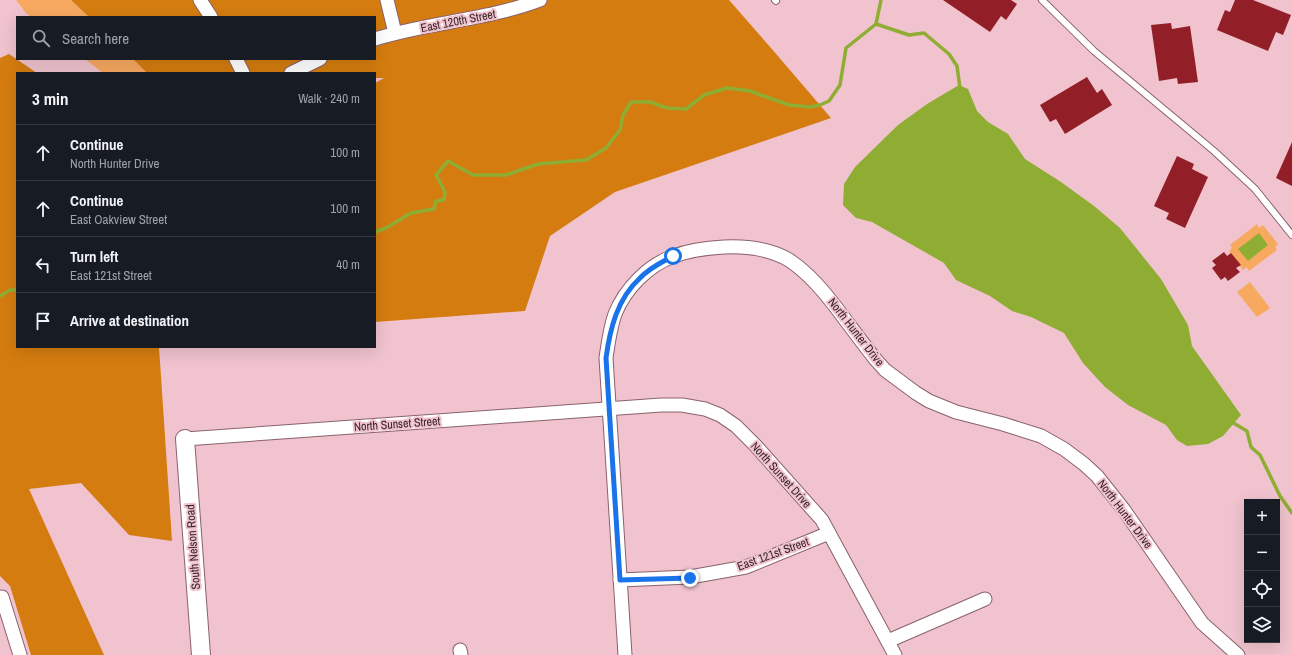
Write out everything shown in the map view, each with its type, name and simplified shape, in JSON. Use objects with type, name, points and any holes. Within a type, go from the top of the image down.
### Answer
[{"type":"street","points":[[200,0],[210,16]]},
{"type":"street","points":[[387,0],[395,33]]},
{"type":"street","name":"East 120th Street","points":[[376,39],[395,33],[495,14],[540,0]]},
{"type":"street","points":[[236,60],[242,72]]},
{"type":"street","points":[[293,72],[318,60]]},
{"type":"street","name":"North Hunter Drive","points":[[625,655],[606,358],[609,336],[615,314],[624,298],[640,277],[656,265],[673,256],[707,248],[740,246],[770,252],[787,259],[810,277],[825,293],[885,370],[916,393],[929,401],[956,412],[1010,425],[1041,436],[1064,449],[1084,464],[1097,476],[1124,510],[1202,623],[1238,655]]},
{"type":"street","name":"North Sunset Drive","points":[[609,408],[682,405],[705,409],[720,415],[736,426],[822,520],[895,655]]},
{"type":"street","name":"North Sunset Street","points":[[185,439],[609,408]]},
{"type":"street","name":"South Nelson Road","points":[[185,439],[201,655]]},
{"type":"street","name":"East 121st Street","points":[[620,580],[690,578],[746,567],[829,533]]},
{"type":"street","points":[[2,597],[20,655]]},
{"type":"street","points":[[888,641],[985,599]]},
{"type":"lane","points":[[1042,0],[1094,51],[1209,146],[1255,189],[1292,235]]},
{"type":"shaded area","points":[[16,0],[71,0],[88,16],[30,16]]},
{"type":"shaded area","points":[[71,0],[729,0],[831,118],[615,192],[550,236],[525,311],[376,322],[376,82],[384,78],[376,78],[376,72],[146,72],[134,60],[376,60],[376,16],[88,16]]},
{"type":"shaded area","points":[[9,54],[36,72],[16,72],[16,348],[159,348],[172,541],[129,535],[81,483],[29,489],[104,655],[31,655],[10,586],[0,576],[0,58]]},
{"type":"shaded area","points":[[86,60],[134,60],[146,72],[102,72]]},
{"type":"shaded area","points":[[959,85],[968,89],[977,111],[988,122],[1008,134],[1025,159],[1061,182],[1094,206],[1120,228],[1161,279],[1188,325],[1192,346],[1241,415],[1223,436],[1208,444],[1187,446],[1177,440],[1166,425],[1128,405],[1105,387],[1083,363],[1064,333],[1031,317],[1012,311],[990,296],[956,280],[944,263],[872,222],[856,218],[843,205],[844,184],[855,167],[898,125],[927,104]]},
{"type":"shaded area","points":[[1257,224],[1259,228],[1263,225],[1278,244],[1275,247],[1277,250],[1249,271],[1247,267],[1243,270],[1229,251],[1232,248],[1230,245]]},
{"type":"shaded area","points":[[1259,233],[1268,245],[1248,261],[1238,249]]},
{"type":"shaded area","points":[[1250,282],[1270,308],[1257,317],[1237,292]]},
{"type":"building","points":[[943,0],[1011,0],[1017,4],[1006,20],[1001,16],[990,32]]},
{"type":"building","points":[[1235,0],[1253,0],[1291,15],[1283,35],[1276,32],[1268,51],[1217,30],[1225,10],[1230,12]]},
{"type":"building","points":[[1171,23],[1172,29],[1190,26],[1198,82],[1178,84],[1177,78],[1159,81],[1151,25]]},
{"type":"building","points":[[1087,77],[1097,93],[1102,89],[1112,105],[1065,134],[1056,119],[1050,122],[1040,105]]},
{"type":"building","points":[[1292,142],[1292,186],[1276,178]]},
{"type":"building","points":[[1177,156],[1194,164],[1192,169],[1208,177],[1185,228],[1166,219],[1169,213],[1154,206]]},
{"type":"building","points":[[1224,252],[1227,256],[1231,253],[1241,265],[1236,268],[1240,272],[1228,281],[1225,277],[1221,280],[1212,268],[1216,265],[1212,261]]},
{"type":"waterway","points":[[376,232],[386,228],[411,213],[434,209],[436,201],[444,200],[445,192],[436,175],[448,161],[473,175],[506,175],[538,164],[586,160],[606,148],[620,130],[623,115],[631,102],[650,102],[667,108],[686,109],[704,95],[727,88],[750,91],[789,105],[810,107],[829,101],[840,85],[846,48],[876,24],[881,0]]},
{"type":"waterway","points":[[876,24],[909,35],[924,33],[949,54],[957,66],[960,88]]},
{"type":"waterway","points":[[0,296],[10,290],[16,290]]},
{"type":"waterway","points":[[1230,421],[1247,431],[1251,447],[1260,455],[1280,496],[1292,513]]},
{"type":"route","points":[[673,256],[656,265],[640,277],[624,298],[615,314],[609,336],[606,358],[620,580],[690,578]]}]
